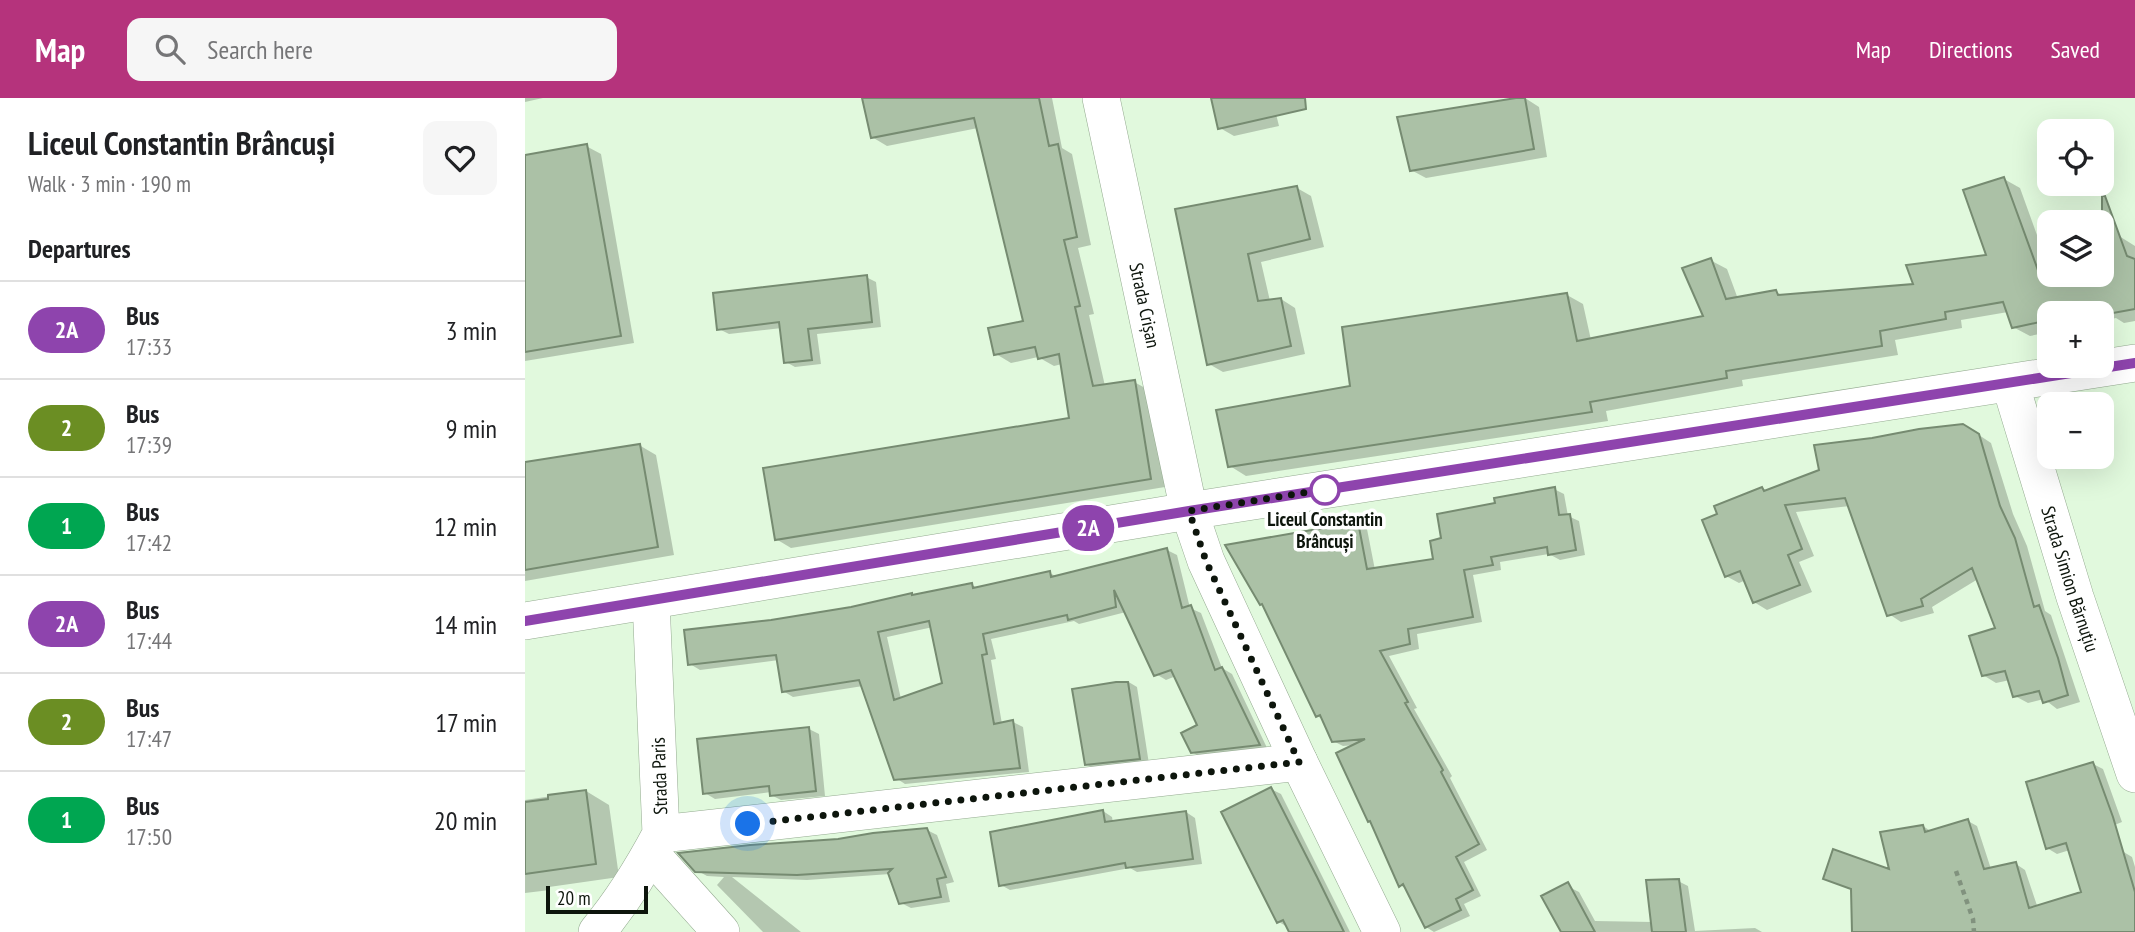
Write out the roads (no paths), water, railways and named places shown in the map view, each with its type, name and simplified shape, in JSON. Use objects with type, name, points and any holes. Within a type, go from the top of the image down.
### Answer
[{"type":"street","name":"Strada Crișan","points":[[1101,98],[1189,511],[1206,561],[1299,762],[1382,932]]},
{"type":"street","points":[[525,621],[1189,511],[2135,363]]},
{"type":"street","name":"Strada Simion Bărnuțiu","points":[[2010,383],[2075,597],[2135,774]]},
{"type":"street","name":"Strada Paris","points":[[651,601],[656,844]]},
{"type":"street","points":[[597,932],[656,844],[1299,762]]},
{"type":"street","points":[[656,844],[722,932]]},
{"type":"place","name":"Liceul Constantin Brâncuși","points":[[1325,490]]}]
